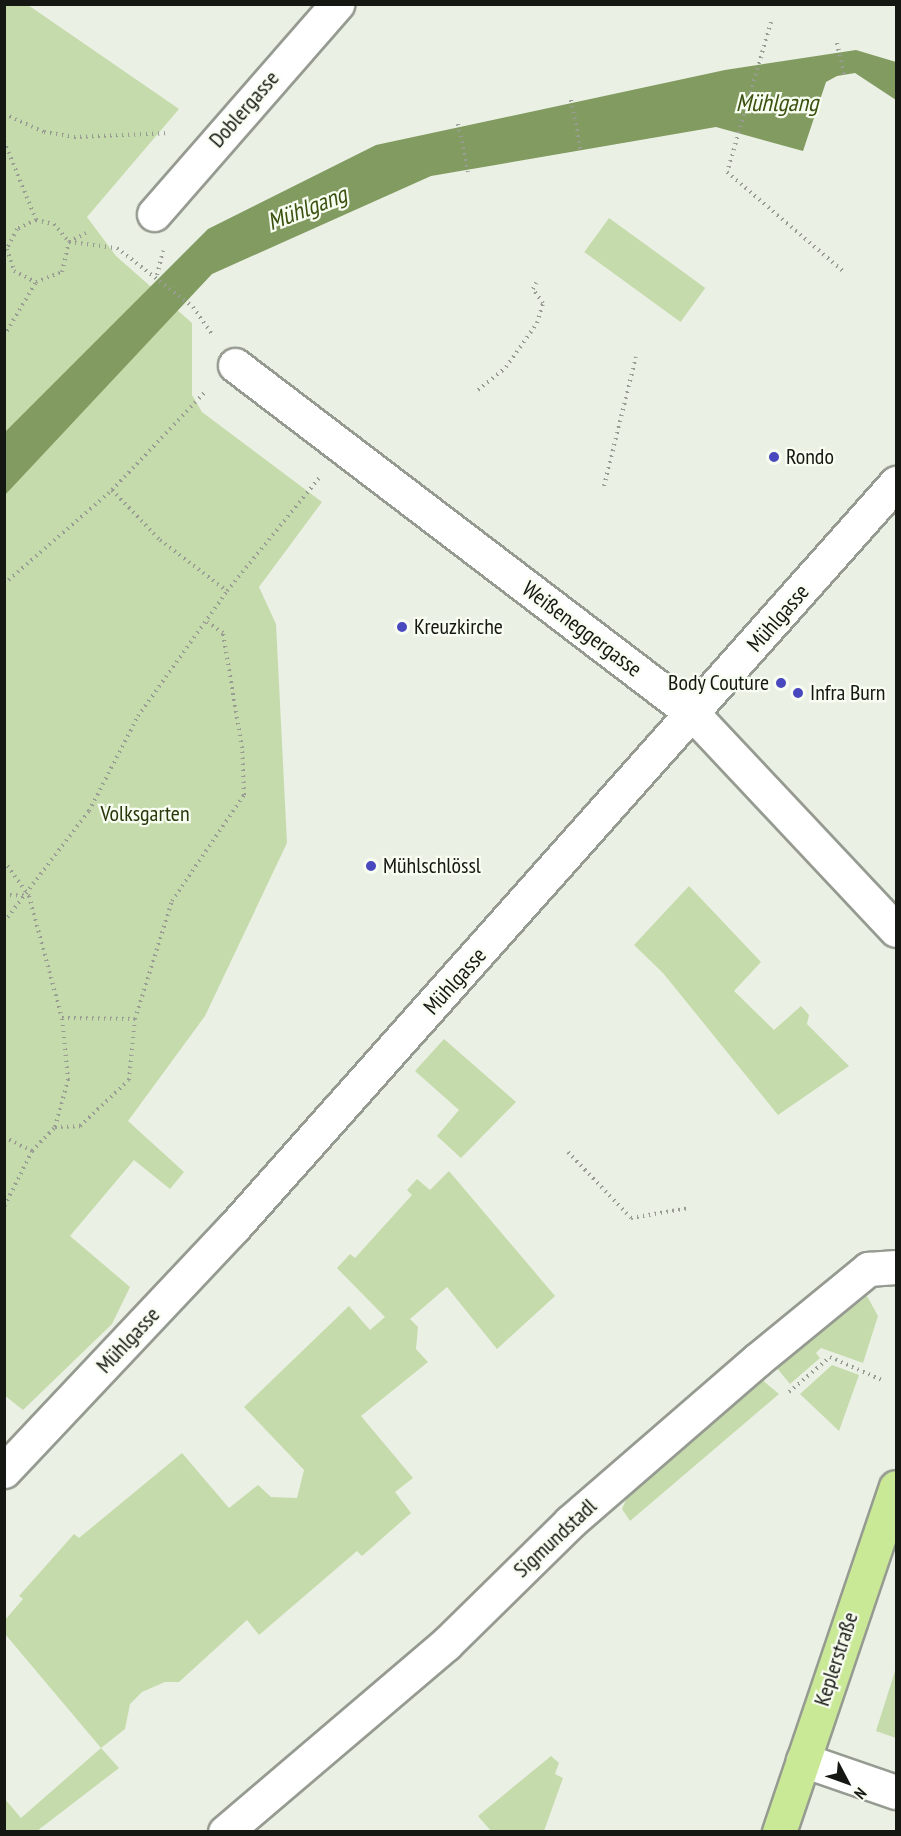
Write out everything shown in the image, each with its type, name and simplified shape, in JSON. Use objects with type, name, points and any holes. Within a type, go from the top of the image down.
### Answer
[{"type":"main road","name":"Keplerstraße","points":[[779,1832],[897,1487]]},
{"type":"street","name":"Doblergasse","points":[[154,214],[337,4]]},
{"type":"street","name":"Weißeneggergasse","points":[[235,365],[693,714],[897,930]]},
{"type":"street","name":"Mühlgasse","points":[[4,1471],[234,1227],[897,483]]},
{"type":"street","name":"Sigmundstadl","points":[[225,1832],[446,1644],[570,1522],[757,1360],[868,1269],[897,1267]]},
{"type":"street","points":[[803,1760],[897,1792]]},
{"type":"path","points":[[771,22],[727,172],[843,271]]},
{"type":"path","points":[[837,43],[844,75]]},
{"type":"path","points":[[572,100],[581,151]]},
{"type":"path","points":[[4,114],[44,132],[74,137],[169,133]]},
{"type":"path","points":[[458,124],[468,172]]},
{"type":"path","points":[[4,141],[36,219]]},
{"type":"path","points":[[36,282],[14,271],[6,249],[17,229],[36,219],[54,224],[69,242],[117,248],[157,276],[193,306]]},
{"type":"path","points":[[4,336],[36,282],[62,272],[69,242],[86,233]]},
{"type":"path","points":[[478,390],[506,368],[537,323],[543,303],[533,289],[536,283]]},
{"type":"path","points":[[604,486],[636,357]]},
{"type":"path","points":[[4,584],[112,490],[235,365]]},
{"type":"path","points":[[4,922],[29,896],[89,812],[138,716],[227,591],[341,447]]},
{"type":"path","points":[[112,490],[159,540],[227,591]]},
{"type":"path","points":[[56,1127],[80,1126],[129,1080],[135,1019],[172,901],[244,795],[242,748],[223,633],[207,621]]},
{"type":"path","points":[[4,861],[29,896],[62,1018],[68,1080],[56,1127],[32,1151],[4,1207]]},
{"type":"path","points":[[4,895],[29,896]]},
{"type":"path","points":[[62,1018],[135,1019]]},
{"type":"path","points":[[4,1137],[32,1151]]},
{"type":"path","points":[[568,1152],[631,1218],[689,1208]]},
{"type":"path","points":[[789,1392],[830,1357],[882,1380]]},
{"type":"green space","name":"Volksgarten","points":[[4,5],[28,5],[179,109],[87,217],[116,256],[192,323],[192,395],[202,412],[322,502],[259,587],[276,624],[287,843],[205,1016],[128,1121],[184,1172],[170,1189],[134,1160],[70,1236],[130,1287],[112,1324],[23,1410],[4,1395]]},
{"type":"green space","points":[[609,218],[705,288],[681,322],[584,252]]},
{"type":"green space","points":[[689,886],[761,962],[734,991],[774,1030],[801,1006],[809,1015],[807,1024],[849,1066],[778,1115],[663,973],[634,945]]},
{"type":"green space","points":[[444,1039],[516,1102],[461,1158],[437,1136],[459,1110],[415,1071]]},
{"type":"green space","points":[[449,1171],[555,1296],[497,1349],[447,1287],[410,1319],[418,1327],[416,1349],[428,1362],[361,1416],[413,1478],[395,1492],[411,1513],[362,1556],[357,1551],[259,1635],[247,1620],[179,1682],[165,1682],[142,1692],[130,1704],[125,1729],[101,1748],[5,1634],[5,1620],[23,1599],[19,1596],[74,1534],[79,1538],[182,1453],[229,1508],[258,1485],[271,1497],[297,1498],[304,1470],[244,1407],[349,1306],[370,1330],[385,1317],[337,1268],[350,1254],[355,1258],[412,1195],[407,1190],[417,1179],[430,1190]]},
{"type":"green space","points":[[867,1296],[878,1316],[863,1363],[821,1348],[816,1353],[820,1358],[790,1384],[776,1367]]},
{"type":"green space","points":[[832,1365],[859,1375],[839,1431],[800,1394]]},
{"type":"green space","points":[[761,1379],[779,1394],[630,1521],[622,1509],[629,1493]]},
{"type":"green space","points":[[896,1668],[896,1738],[876,1731]]},
{"type":"green space","points":[[101,1748],[119,1768],[37,1831],[5,1831],[5,1799],[21,1818]]},
{"type":"green space","points":[[551,1756],[559,1763],[555,1774],[563,1778],[544,1831],[491,1831],[478,1816]]},
{"type":"water","name":"Mühlgang","points":[[856,50],[896,62],[896,100],[855,73],[837,76],[826,82],[803,151],[716,127],[431,176],[212,274],[5,495],[5,432],[208,229],[376,145],[725,70]]},
{"type":"place","name":"Rondo","points":[[774,457]]},
{"type":"place","name":"Kreuzkirche","points":[[402,627]]},
{"type":"place","name":"Body Couture","points":[[781,683]]},
{"type":"place","name":"Infra Burn","points":[[798,693]]},
{"type":"place","name":"Mühlschlössl","points":[[371,866]]}]
